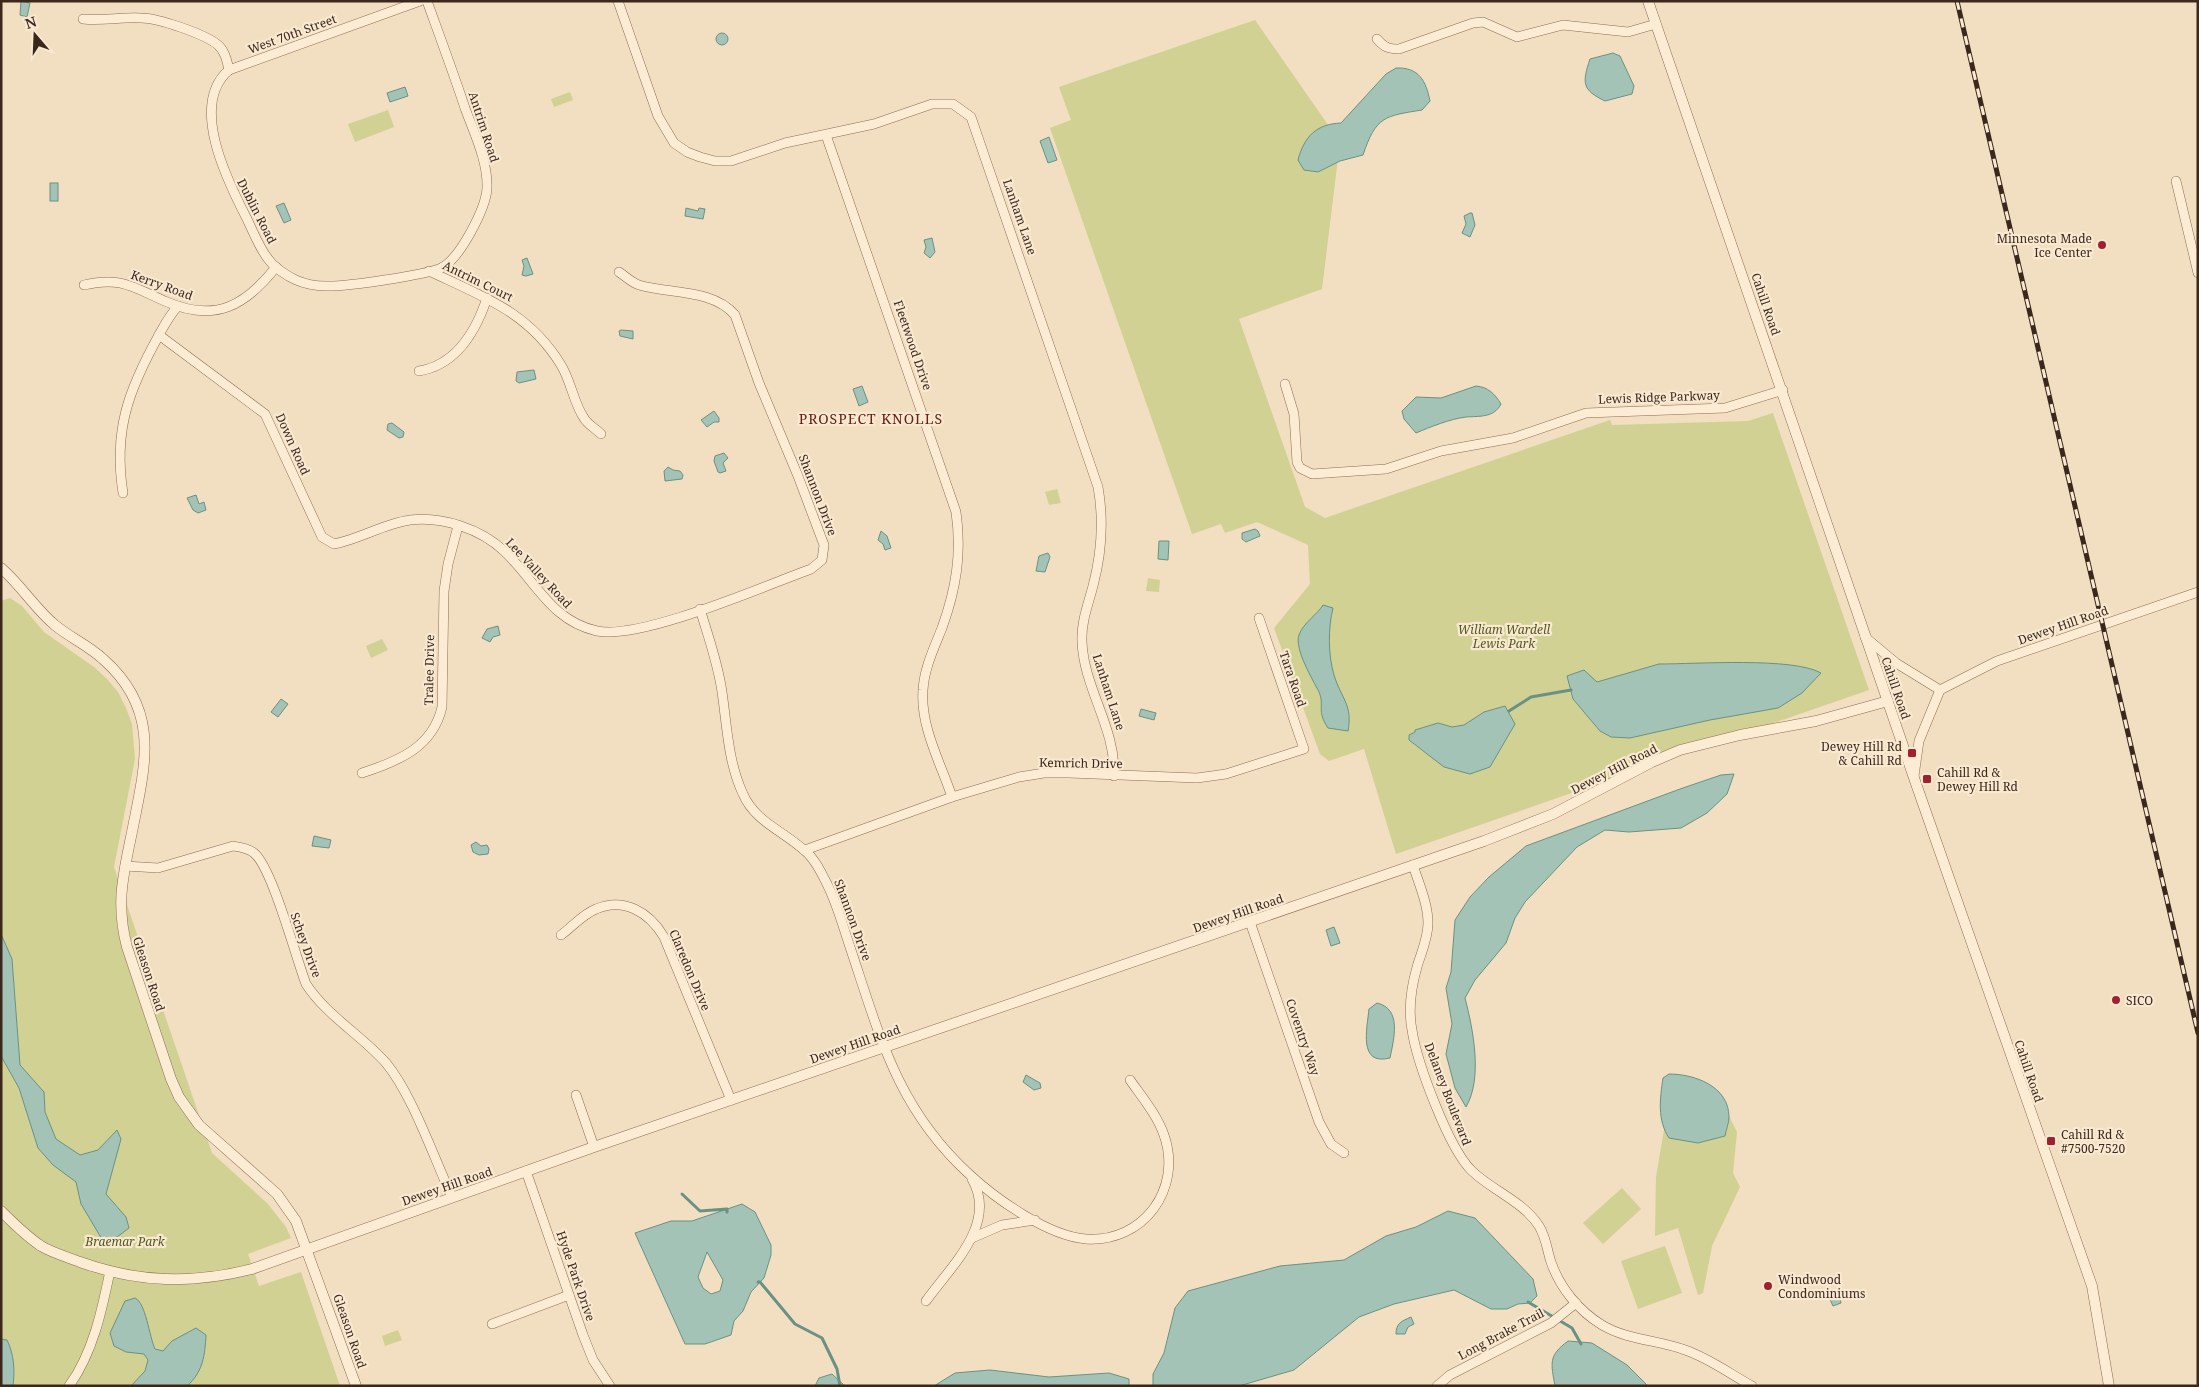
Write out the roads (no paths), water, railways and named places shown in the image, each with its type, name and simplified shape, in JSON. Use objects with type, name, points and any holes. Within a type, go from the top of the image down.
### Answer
[{"type":"street","name":"West 70th Street","points":[[229,70],[420,1]]},
{"type":"street","name":"Antrim Road","points":[[427,1],[482,156],[487,188],[485,205],[478,220],[459,249],[442,268],[429,271]]},
{"type":"street","name":"Lanham Lane","points":[[618,1],[658,116],[674,143],[687,152],[715,161],[731,161],[785,143],[874,124],[932,104],[953,104],[971,117],[1098,487],[1103,512],[1103,537],[1099,562],[1086,609],[1082,641],[1084,656],[1110,735],[1114,776]]},
{"type":"street","name":"Cahill Road","points":[[1648,1],[1783,390],[1865,637],[2092,1286],[2109,1386]]},
{"type":"street","points":[[83,19],[102,21],[140,18],[169,23],[218,45],[225,56],[229,70]]},
{"type":"street","points":[[1377,39],[1383,46],[1399,49],[1472,23],[1483,22],[1517,37],[1563,25],[1628,32],[1656,24]]},
{"type":"street","name":"Dublin Road","points":[[229,70],[221,77],[214,91],[214,130],[218,156],[226,177],[260,246],[276,267],[296,280],[326,286],[343,286],[429,271]]},
{"type":"street","name":"Fleetwood Drive","points":[[826,134],[956,512],[960,536],[956,586],[925,675],[922,692],[927,726],[952,797]]},
{"type":"street","points":[[2176,181],[2198,273]]},
{"type":"street","name":"Kerry Road","points":[[84,285],[99,281],[133,285],[178,306],[197,310],[230,307],[259,289],[276,267]]},
{"type":"street","name":"Antrim Court","points":[[429,271],[487,298],[519,317],[542,339],[565,372],[584,419],[601,434]]},
{"type":"street","name":"Shannon Drive","points":[[619,272],[637,284],[712,299],[729,308],[735,315],[759,383],[798,476],[824,545],[822,560],[810,570],[700,609],[717,666],[729,753],[743,796],[764,823],[805,850],[822,874],[834,901],[884,1048],[899,1083],[915,1109],[938,1140],[969,1174],[1000,1198],[1035,1220],[1066,1234],[1101,1239],[1134,1228],[1158,1205],[1165,1189],[1169,1172],[1165,1136],[1156,1118],[1130,1080]]},
{"type":"street","points":[[419,371],[439,365],[462,346],[481,316],[487,298]]},
{"type":"street","points":[[123,493],[120,462],[125,411],[142,363],[159,335],[166,319],[178,306]]},
{"type":"street","name":"Down Road","points":[[159,335],[265,414],[315,525],[322,537],[334,544]]},
{"type":"street","name":"Lewis Ridge Parkway","points":[[1285,384],[1294,414],[1297,462],[1300,468],[1312,474],[1386,468],[1441,451],[1513,438],[1586,413],[1726,408],[1783,390]]},
{"type":"street","name":"Lee Valley Road","points":[[334,544],[352,540],[390,525],[410,520],[430,520],[458,526],[488,539],[504,551],[552,607],[566,618],[581,626],[616,632],[633,630],[700,609]]},
{"type":"street","name":"Tralee Drive","points":[[362,773],[396,760],[416,749],[431,734],[439,721],[442,707],[444,591],[448,564],[458,526]]},
{"type":"street","name":"Gleason Road","points":[[1,568],[40,612],[102,658],[116,672],[138,708],[144,729],[146,751],[119,907],[121,926],[171,1079],[179,1097],[199,1125],[277,1194],[288,1208],[308,1248],[356,1386]]},
{"type":"street","name":"Dewey Hill Road","points":[[1940,690],[1997,661],[2198,592]]},
{"type":"street","name":"Tara Road","points":[[1259,618],[1304,749]]},
{"type":"street","points":[[1865,637],[1896,663],[1940,690],[1919,741],[1914,778]]},
{"type":"street","name":"Dewey Hill Road","points":[[1,1211],[22,1232],[43,1247],[110,1271],[160,1280],[199,1279],[252,1269],[594,1147],[1413,865],[1553,814],[1652,762],[1680,750],[1740,735],[1816,721],[1888,701]]},
{"type":"street","name":"Kemrich Drive","points":[[805,850],[952,797],[1019,776],[1044,773],[1197,778],[1241,770],[1304,749]]},
{"type":"street","name":"Schey Drive","points":[[125,866],[158,868],[233,846],[254,852],[266,871],[306,984],[314,996],[374,1050],[397,1078],[452,1197]]},
{"type":"street","name":"Delaney Boulevard","points":[[1413,865],[1426,906],[1428,923],[1426,940],[1412,987],[1410,1009],[1412,1031],[1426,1076],[1450,1138],[1459,1155],[1472,1170],[1527,1212],[1539,1226],[1560,1282],[1576,1303],[1603,1325],[1622,1334],[1687,1351],[1752,1386]]},
{"type":"street","name":"Claredon Drive","points":[[561,935],[594,909],[621,904],[647,915],[657,925],[664,937],[731,1100]]},
{"type":"street","name":"Coventry Way","points":[[1250,922],[1319,1122],[1332,1144],[1344,1153]]},
{"type":"street","points":[[576,1095],[594,1147]]},
{"type":"street","name":"Hyde Park Drive","points":[[526,1171],[593,1360],[610,1386]]},
{"type":"street","points":[[926,1301],[972,1238],[978,1225],[979,1198],[969,1174]]},
{"type":"street","points":[[972,1238],[1002,1225],[1035,1220]]},
{"type":"street","points":[[69,1386],[87,1352],[98,1323],[110,1271]]},
{"type":"street","points":[[492,1324],[569,1295]]},
{"type":"street","name":"Long Brake Trail","points":[[1437,1386],[1450,1375],[1551,1323],[1576,1303]]},
{"type":"waterway","points":[[1509,711],[1531,697],[1571,690]]},
{"type":"waterway","points":[[682,1194],[700,1211],[727,1209],[727,1212]]},
{"type":"waterway","points":[[758,1282],[760,1282],[795,1324],[822,1338],[837,1369],[840,1386]]},
{"type":"waterway","points":[[1528,1302],[1572,1328],[1581,1344]]},
{"type":"railway","points":[[1957,1],[2198,1033]]},
{"type":"place","name":"Minnesota Made Ice Center","points":[[2102,245]]},
{"type":"place","name":"Dewey Hill Rd & Cahill Rd","points":[[1912,753]]},
{"type":"place","name":"Cahill Rd & Dewey Hill Rd","points":[[1927,779]]},
{"type":"place","name":"SICO","points":[[2116,1000]]},
{"type":"place","name":"Cahill Rd & #7500-7520","points":[[2051,1141]]},
{"type":"place","name":"Windwood Condominiums","points":[[1768,1286]]},
{"type":"district","name":"PROSPECT KNOLLS","points":[[871,418]]},
{"type":"park label","name":"William Wardell Lewis Park","points":[[1504,636]]},
{"type":"park label","name":"Braemar Park","points":[[125,1241]]}]
